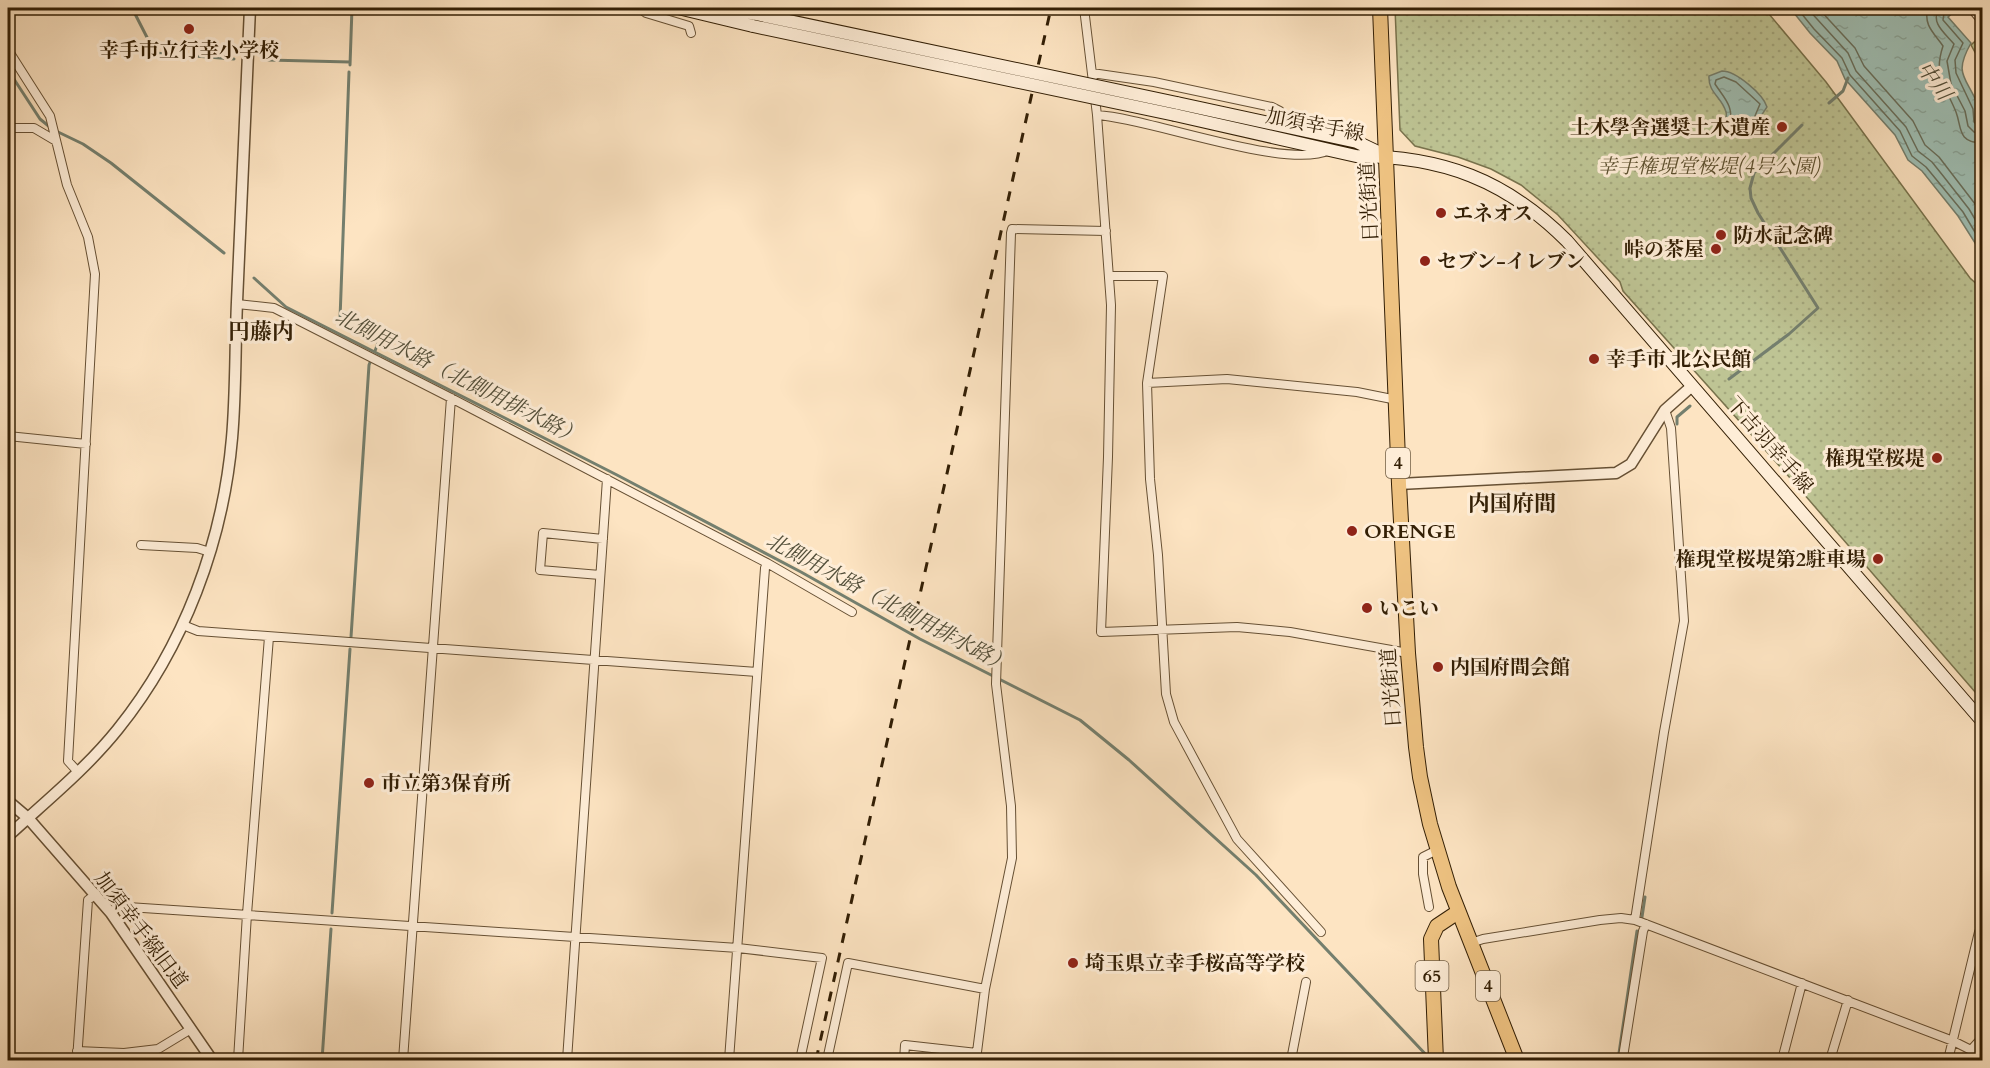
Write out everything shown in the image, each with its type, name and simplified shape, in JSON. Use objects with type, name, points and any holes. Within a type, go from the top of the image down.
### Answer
[{"type":"main road","name":"加須幸手線","points":[[678,8],[754,20],[1176,109],[1356,156],[1386,156]]},
{"type":"main road","name":"加須幸手線","points":[[725,8],[754,20]]},
{"type":"main road","name":"日光街道","points":[[1380,8],[1408,653],[1420,777],[1437,850],[1458,912]]},
{"type":"main road","name":"加須幸手線","points":[[1176,109],[1292,127],[1357,142],[1386,156]]},
{"type":"main road","name":"下吉羽幸手線","points":[[1386,156],[1432,164],[1493,184],[1520,200],[1567,241],[1983,721]]},
{"type":"main road","name":"4","points":[[1458,912],[1517,1060]]},
{"type":"main road","name":"65","points":[[1436,1057],[1431,939],[1440,923],[1458,912]]},
{"type":"street","points":[[8,836],[78,772],[130,713],[163,662],[183,625],[210,552],[222,509],[232,438],[250,8]]},
{"type":"street","points":[[1084,8],[1097,115],[1111,305],[1101,632],[1237,627],[1290,632],[1408,653]]},
{"type":"street","points":[[1971,8],[1983,21]]},
{"type":"street","points":[[643,10],[690,26],[691,33]]},
{"type":"street","points":[[8,50],[45,108],[51,123],[67,185],[88,237],[94,274],[68,761],[78,772]]},
{"type":"street","points":[[1092,73],[1154,82],[1272,107],[1280,111],[1292,127]]},
{"type":"street","points":[[1097,115],[1277,153],[1314,155],[1329,149]]},
{"type":"street","points":[[8,128],[34,128],[55,138]]},
{"type":"street","points":[[904,1060],[905,1045],[977,1057],[985,988],[1012,858],[1011,806],[996,673],[1012,229],[1106,231]]},
{"type":"street","points":[[1109,276],[1163,276],[1146,383],[1150,479],[1158,555],[1166,694],[1174,722],[1237,839],[1321,932]]},
{"type":"street","points":[[237,304],[274,309],[607,479],[767,563],[852,612]]},
{"type":"street","points":[[1146,383],[1227,380],[1357,392],[1396,400]]},
{"type":"street","points":[[1399,484],[1616,473],[1631,464],[1665,410],[1692,386]]},
{"type":"street","points":[[403,1060],[451,398]]},
{"type":"street","points":[[1635,920],[1684,621],[1671,428],[1665,410]]},
{"type":"street","points":[[8,436],[86,444]]},
{"type":"street","points":[[567,1060],[607,479]]},
{"type":"street","points":[[600,575],[540,570],[543,533],[603,539]]},
{"type":"street","points":[[141,545],[197,548],[210,552]]},
{"type":"street","points":[[729,1060],[767,563]]},
{"type":"street","points":[[183,625],[198,631],[757,672]]},
{"type":"street","points":[[238,1060],[268,636]]},
{"type":"street","name":"加須幸手線旧道","points":[[8,801],[28,818],[65,863],[96,894],[212,1060]]},
{"type":"street","points":[[1429,907],[1423,874],[1423,857],[1437,850]]},
{"type":"street","points":[[96,894],[88,900],[77,1056],[159,1049],[191,1029]]},
{"type":"street","points":[[111,914],[120,907],[247,914],[738,948],[822,958],[800,1060]]},
{"type":"street","points":[[1471,943],[1483,939],[1600,920],[1621,918],[1635,920],[1953,1041],[1971,1050],[1981,1060]]},
{"type":"street","points":[[1623,1057],[1646,924]]},
{"type":"street","points":[[1948,1060],[1979,932]]},
{"type":"street","points":[[827,1060],[848,963],[985,988]]},
{"type":"street","points":[[1291,1060],[1306,982]]},
{"type":"street","points":[[1782,1060],[1802,983]]},
{"type":"street","points":[[1830,1060],[1848,1000]]},
{"type":"street","points":[[1971,1050],[1983,1038]]},
{"type":"green space","name":"幸手権現堂桜堤(4号公園)","points":[[1395,8],[1764,8],[1826,82],[1970,278],[1982,289],[1982,700],[1784,471],[1623,291],[1620,282],[1558,215],[1521,185],[1491,169],[1458,157],[1415,146],[1400,130]]},
{"type":"green space","points":[[1982,35],[1982,65],[1971,45]]},
{"type":"water","name":"中川","points":[[1790,8],[1921,8],[1932,10],[1959,8],[1948,17],[1971,43],[1962,69],[1978,105],[1982,128],[1982,254],[1958,216],[1922,171],[1908,160],[1895,135],[1845,79],[1837,61]]},
{"type":"water","points":[[1722,71],[1748,84],[1767,107],[1759,119],[1758,128],[1740,136],[1725,131],[1726,112],[1709,82],[1709,76]]},
{"type":"waterway","points":[[132,8],[155,53],[234,59]]},
{"type":"waterway","points":[[350,65],[352,8]]},
{"type":"waterway","points":[[268,60],[350,62]]},
{"type":"waterway","name":"北側用水路（北側用排水路）","points":[[8,70],[40,119],[51,128]]},
{"type":"waterway","points":[[349,72],[340,319],[376,340],[378,343],[375,351]]},
{"type":"waterway","points":[[1829,103],[1843,91],[1848,78]]},
{"type":"waterway","points":[[1729,379],[1789,334],[1818,308],[1758,213],[1751,198],[1750,188],[1754,173],[1802,125]]},
{"type":"waterway","name":"北側用水路（北側用排水路）","points":[[56,131],[83,144],[111,163],[224,253]]},
{"type":"waterway","name":"北側用水路（北側用排水路）","points":[[254,278],[286,307],[617,475],[801,572],[920,639],[1080,720],[1129,760],[1256,875],[1431,1060]]},
{"type":"waterway","points":[[351,637],[371,360]]},
{"type":"waterway","points":[[1677,424],[1677,417],[1690,406]]},
{"type":"waterway","points":[[332,913],[350,649]]},
{"type":"waterway","points":[[1642,917],[1645,897]]},
{"type":"waterway","points":[[322,1060],[331,929]]},
{"type":"waterway","points":[[1618,1060],[1637,931]]},
{"type":"railway","points":[[816,1060],[1051,8]]},
{"type":"place","name":"幸手市立行幸小学校","points":[[189,29]]},
{"type":"place","name":"土木學舎選奨土木遺産","points":[[1782,127]]},
{"type":"place","name":"エネオス","points":[[1441,213]]},
{"type":"place","name":"防水記念碑","points":[[1721,235]]},
{"type":"place","name":"峠の茶屋","points":[[1716,249]]},
{"type":"place","name":"セブン-イレブン","points":[[1425,261]]},
{"type":"place","name":"幸手市 北公民館","points":[[1594,359]]},
{"type":"place","name":"権現堂桜堤","points":[[1937,458]]},
{"type":"place","name":"ORENGE","points":[[1352,531]]},
{"type":"place","name":"権現堂桜堤第2駐車場","points":[[1878,559]]},
{"type":"place","name":"いこい","points":[[1367,608]]},
{"type":"place","name":"内国府間会館","points":[[1438,667]]},
{"type":"place","name":"市立第3保育所","points":[[369,783]]},
{"type":"place","name":"埼玉県立幸手桜高等学校","points":[[1073,963]]},
{"type":"district","name":"円藤内","points":[[261,332]]},
{"type":"district","name":"内国府間","points":[[1512,504]]}]
